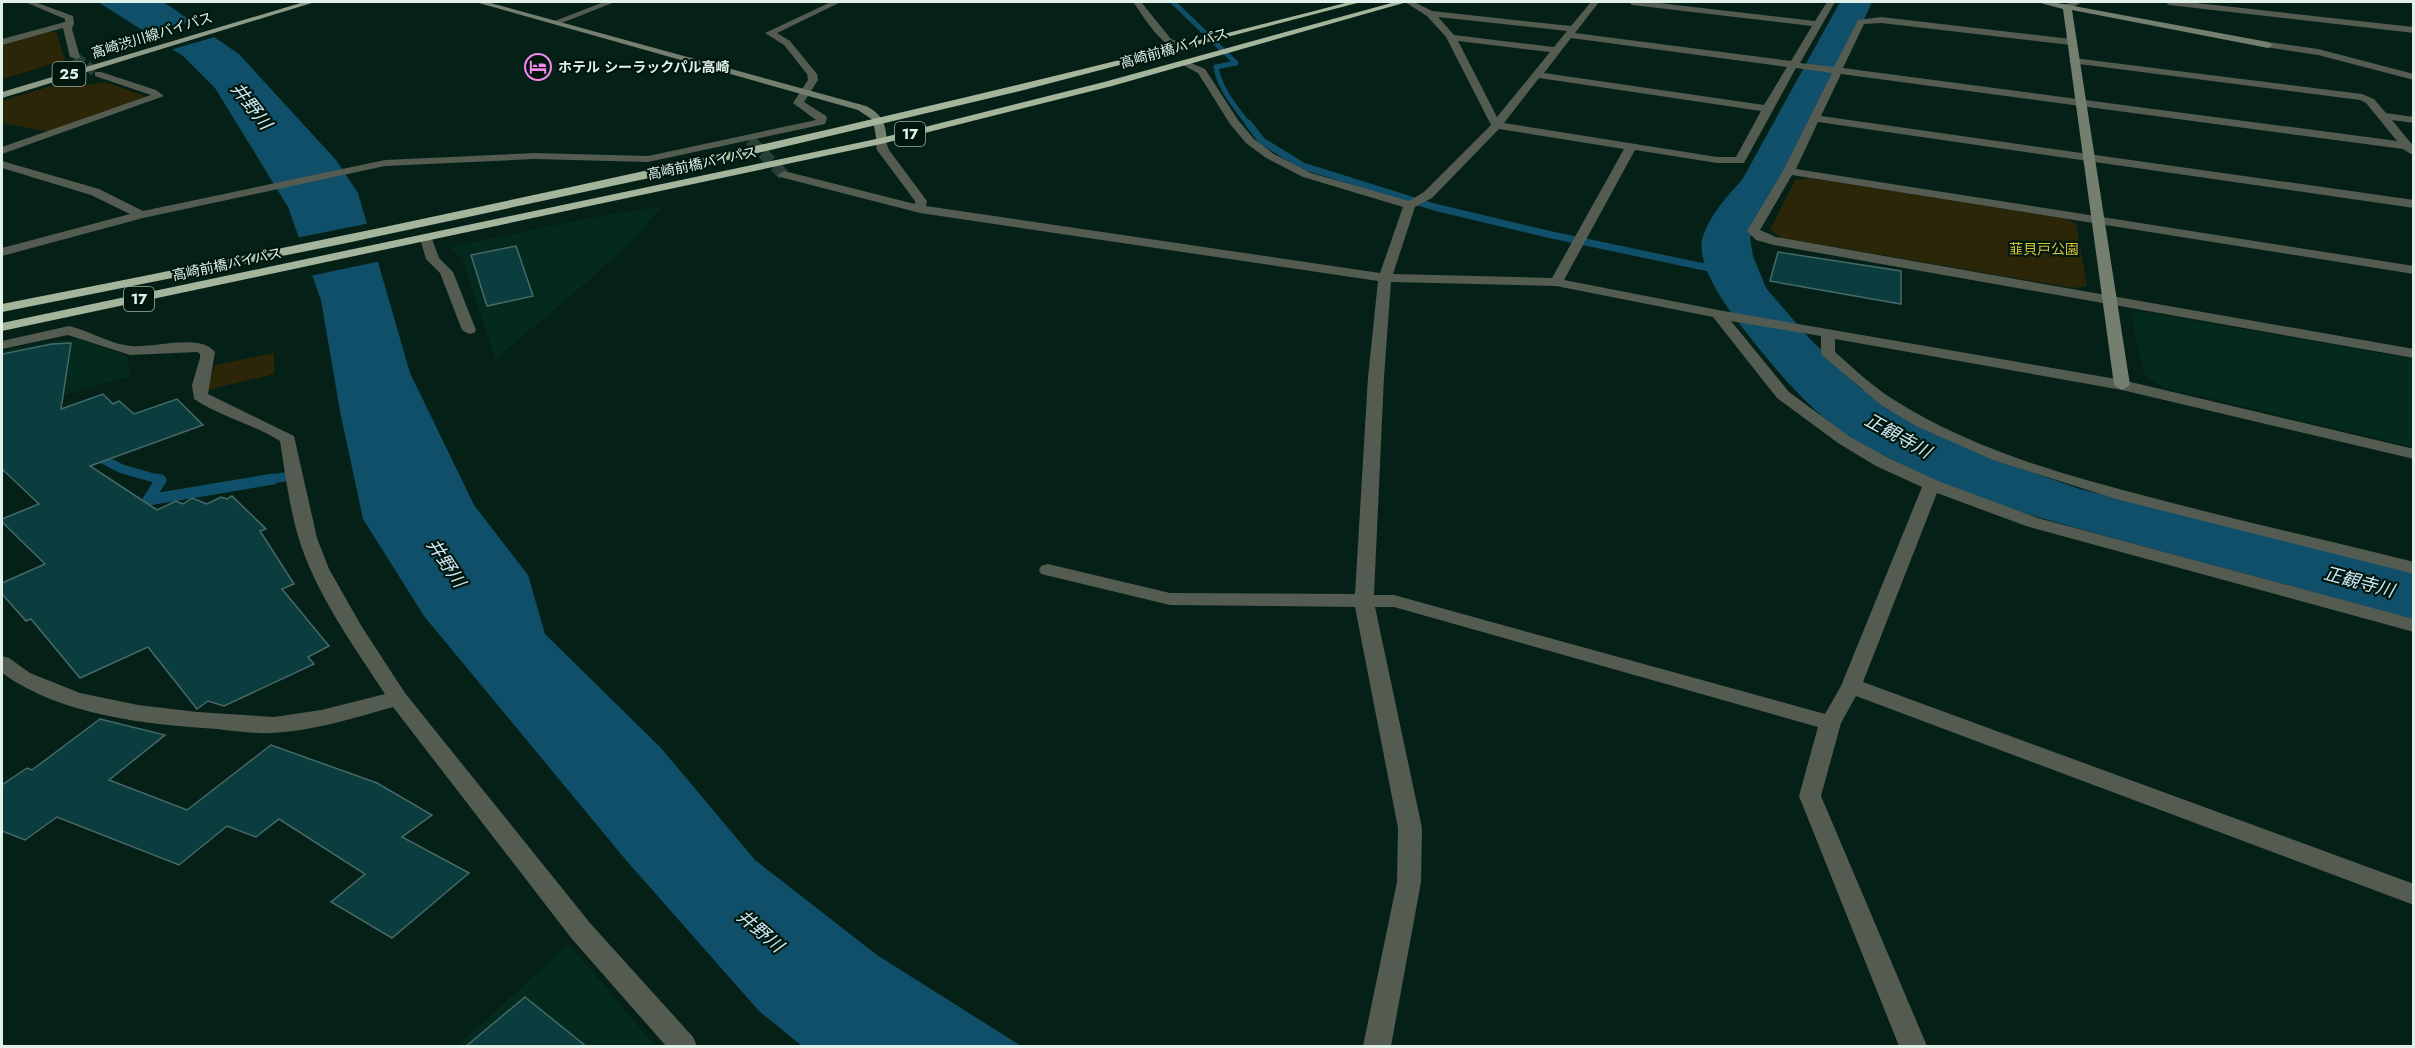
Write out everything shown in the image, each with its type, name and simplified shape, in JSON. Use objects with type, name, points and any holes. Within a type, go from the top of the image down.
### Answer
[{"type":"highway","name":"高崎前橋バイパス","points":[[2,308],[405,227],[881,122],[1185,48],[1357,2]]},
{"type":"highway","name":"高崎前橋バイパス","points":[[2,327],[881,141],[1185,63],[1403,2]]},
{"type":"main road","name":"高崎渋川線バイパス","points":[[2,95],[225,18],[281,2]]},
{"type":"main road","name":"高崎渋川線バイパス","points":[[2,85],[311,2]]},
{"type":"street","points":[[29,2],[70,18],[68,29],[75,57]]},
{"type":"street","points":[[479,2],[862,108],[878,117],[881,122],[883,150],[921,201],[920,209]]},
{"type":"street","points":[[556,22],[611,2]]},
{"type":"street","points":[[2,252],[141,215],[375,165],[495,156],[648,159],[821,122],[822,118],[798,103],[813,80],[812,74],[787,43],[770,33],[837,2]]},
{"type":"street","points":[[1137,2],[1168,41],[1185,48]]},
{"type":"street","points":[[1408,2],[1427,13],[1450,37],[1460,52],[1486,111],[1497,125],[1717,160],[1740,161],[1767,109],[1798,66],[1831,2]]},
{"type":"street","points":[[1377,1047],[1409,882],[1410,828],[1364,602],[1376,377],[1385,278],[1416,202],[1497,125],[1595,2]]},
{"type":"street","points":[[1632,2],[1818,24]]},
{"type":"street","points":[[2041,2],[2072,4],[2268,45],[2318,52],[2414,77]]},
{"type":"street","points":[[2169,2],[2310,14],[2414,30]]},
{"type":"street","points":[[2072,4],[2071,42],[2122,385]]},
{"type":"street","points":[[1427,13],[1798,66],[2080,102],[2410,150]]},
{"type":"street","points":[[2071,42],[1867,20],[1861,22],[1834,70],[1790,171],[1754,231],[1761,237],[2414,354]]},
{"type":"street","points":[[2,42],[70,23]]},
{"type":"street","points":[[1450,37],[1558,50]]},
{"type":"street","points":[[2074,61],[2362,97],[2370,101],[2410,150]]},
{"type":"street","points":[[1185,63],[1202,71],[1234,122],[1250,141],[1270,156],[1307,175],[1416,202]]},
{"type":"street","points":[[2,150],[159,96],[98,74]]},
{"type":"street","points":[[1537,75],[1767,109]]},
{"type":"street","points":[[2382,116],[2414,120]]},
{"type":"street","points":[[1815,118],[2414,204]]},
{"type":"street","points":[[1556,282],[1631,147]]},
{"type":"street","points":[[2,164],[96,192],[141,215]]},
{"type":"street","points":[[1790,171],[2414,270]]},
{"type":"street","points":[[784,175],[920,209],[1385,278],[1556,282],[1718,314],[2122,385],[2414,454]]},
{"type":"street","points":[[419,240],[446,273],[469,330]]},
{"type":"street","points":[[1718,314],[1783,395],[1844,440],[1882,462],[1932,485],[2032,522],[2414,626]]},
{"type":"street","points":[[2,345],[69,330],[130,351],[190,347],[208,351],[208,358],[198,386],[200,396],[210,403],[276,430],[288,439],[308,538],[353,629],[398,698],[581,931],[683,1047]]},
{"type":"street","points":[[1828,332],[1828,353],[1851,374],[1887,402],[1948,435],[2058,477],[2131,498],[2414,568]]},
{"type":"street","points":[[1913,1047],[1810,796],[1830,723],[1851,686],[1932,485]]},
{"type":"street","points":[[1048,570],[1170,599],[1394,601],[1830,723]]},
{"type":"street","points":[[2,663],[15,675],[88,702],[132,712],[181,718],[271,725],[334,716],[398,698]]},
{"type":"street","points":[[1851,686],[2414,895]]},
{"type":"shaded area","points":[[662,206],[639,234],[579,289],[495,359],[462,257],[451,247],[579,220]]},
{"type":"shaded area","points":[[2144,312],[2413,359],[2413,447],[2162,387],[2144,374],[2131,314]]},
{"type":"shaded area","points":[[80,339],[127,356],[130,376],[2,413],[2,351],[60,340]]},
{"type":"shaded area","points":[[569,944],[655,1046],[457,1046]]},
{"type":"green space","points":[[46,32],[56,32],[65,60],[2,79],[2,44]]},
{"type":"green space","points":[[68,81],[89,85],[104,82],[148,97],[50,132],[2,123],[2,101]]},
{"type":"green space","name":"韮貝戸公園","points":[[1809,178],[2064,218],[2076,224],[2087,286],[2074,288],[1783,238],[1770,230],[1795,180]]},
{"type":"green space","points":[[274,353],[274,374],[207,390],[215,365]]},
{"type":"water","name":"井野川","points":[[98,2],[165,3],[239,54],[336,160],[358,193],[410,373],[474,505],[528,575],[545,634],[661,748],[755,860],[877,955],[1021,1046],[802,1046],[759,1011],[625,859],[424,616],[363,519],[340,411],[321,300],[288,207],[215,88],[183,56]]},
{"type":"pier","points":[[195,20],[218,36],[170,50],[146,35]]},
{"type":"pier","points":[[370,223],[381,261],[310,276],[296,238]]},
{"type":"building","points":[[516,246],[533,296],[487,306],[471,255]]},
{"type":"building","points":[[1778,252],[1901,271],[1901,304],[1770,281]]},
{"type":"building","points":[[71,343],[61,409],[103,394],[113,404],[119,401],[134,414],[177,399],[203,425],[90,466],[157,510],[176,501],[183,504],[192,498],[207,504],[221,497],[227,499],[232,496],[266,529],[260,531],[294,584],[282,589],[329,646],[308,657],[314,664],[224,706],[208,701],[197,709],[148,647],[80,678],[31,619],[26,621],[2,594],[2,583],[45,564],[2,522],[2,519],[39,504],[2,469],[2,354],[52,344]]},
{"type":"building","points":[[100,719],[165,735],[109,780],[187,810],[271,745],[377,783],[432,815],[402,837],[469,873],[392,938],[331,902],[365,874],[279,819],[256,837],[227,826],[179,865],[57,817],[25,840],[2,831],[2,785],[27,768],[32,770]]},
{"type":"building","points":[[525,997],[587,1047],[465,1047]]},
{"type":"waterway","points":[[1173,2],[1236,63],[1216,67],[1224,90],[1249,125]]},
{"type":"waterway","name":"正観寺川","points":[[1856,2],[1761,186],[1740,210],[1726,238],[1728,256],[1742,292],[1790,351],[1838,400],[1877,428],[1965,471],[2057,503],[2414,596]]},
{"type":"waterway","points":[[1248,123],[1262,141],[1303,166],[1434,207],[1552,235],[1733,273]]},
{"type":"waterway","points":[[94,455],[122,469],[161,480]]},
{"type":"waterway","points":[[264,480],[284,477]]},
{"type":"waterway","points":[[157,479],[161,480]]},
{"type":"waterway","points":[[161,480],[148,500],[273,479]]},
{"type":"tunnel","points":[[75,57],[98,74]]},
{"type":"tunnel","points":[[750,140],[784,175]]},
{"type":"place","name":"ホテル シーラックパル高崎","points":[[538,67]]}]
